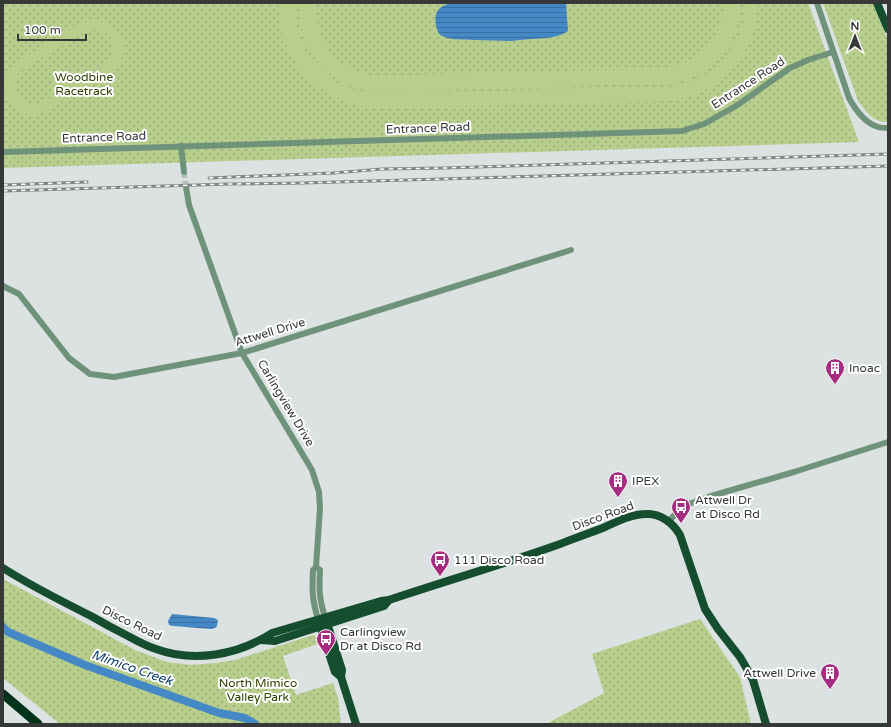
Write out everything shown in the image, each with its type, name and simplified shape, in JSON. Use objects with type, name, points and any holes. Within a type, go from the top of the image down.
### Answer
[{"type":"highway","points":[[3,694],[38,724]]},
{"type":"main road","points":[[877,3],[888,29]]},
{"type":"main road","points":[[882,3],[888,22]]},
{"type":"main road","name":"Disco Road","points":[[3,568],[147,646],[171,654],[209,656],[221,654],[261,640],[272,633],[323,622],[384,606],[389,600],[551,547],[633,516],[653,514],[669,521]]},
{"type":"main road","points":[[669,521],[680,535],[702,603],[707,613],[740,657],[753,680],[766,724]]},
{"type":"main road","name":"Carlingview Drive","points":[[323,622],[342,670],[341,677],[356,724]]},
{"type":"street","points":[[817,3],[849,98],[854,107],[867,121],[878,127],[888,128]]},
{"type":"street","name":"Entrance Road","points":[[3,152],[682,132],[704,124],[736,106],[790,68],[808,60],[833,52]]},
{"type":"street","points":[[181,146],[184,172]]},
{"type":"street","name":"Carlingview Drive","points":[[186,187],[189,205],[242,354],[312,470],[316,481],[319,492],[320,508],[316,567],[320,570],[320,597],[323,622]]},
{"type":"street","name":"Attwell Drive","points":[[3,286],[19,294],[69,358],[90,374],[114,377],[242,354],[571,250]]},
{"type":"street","points":[[669,521],[679,510],[689,504],[711,496],[794,472],[888,442]]},
{"type":"green space","name":"Woodbine Racetrack","points":[[3,3],[808,3],[859,142],[3,168]]},
{"type":"green space","points":[[279,3],[295,3],[295,17],[302,43],[317,66],[326,75],[350,89],[378,94],[669,87],[681,85],[699,78],[709,72],[726,57],[733,47],[742,26],[745,3],[758,3],[756,21],[751,40],[737,64],[717,83],[704,91],[689,97],[668,101],[375,109],[346,102],[330,95],[304,74],[294,61],[285,42],[280,23]]},
{"type":"green space","points":[[300,3],[317,3],[318,25],[321,35],[332,54],[339,61],[359,72],[377,76],[666,68],[691,60],[706,47],[717,32],[721,23],[724,3],[740,3],[740,15],[734,35],[729,44],[715,61],[698,74],[670,83],[379,92],[364,90],[349,85],[337,79],[318,62],[305,40],[301,28]]},
{"type":"green space","points":[[823,3],[873,3],[888,40],[888,122],[874,119],[867,113],[858,101]]},
{"type":"green space","points":[[97,20],[106,23],[119,32],[124,45],[121,60],[116,68],[40,114],[29,115],[18,111],[8,100],[4,86],[5,80],[12,67],[18,61],[75,26],[85,22]],"holes":[[[96,29],[103,31],[111,38],[113,47],[106,63],[46,101],[31,103],[20,98],[16,86],[20,71],[90,30]]]},
{"type":"green space","name":"North Mimico Valley Park","points":[[3,579],[135,650],[167,662],[191,665],[235,660],[313,635],[319,638],[320,643],[283,656],[296,695],[333,683],[338,698],[341,724],[60,724],[3,678]],"holes":[[[18,636],[165,693],[160,694]]]},
{"type":"green space","points":[[700,619],[740,677],[751,724],[546,724],[604,693],[592,654]]},
{"type":"water","points":[[453,3],[566,3],[568,31],[552,37],[512,41],[450,39],[440,34],[436,27],[435,19],[439,9]]},
{"type":"water","points":[[172,614],[214,618],[218,620],[217,626],[211,629],[169,625],[168,621]]},
{"type":"waterway","name":"Mimico Creek","points":[[3,627],[8,632],[85,665],[219,713],[245,718],[255,724]]},
{"type":"tunnel","points":[[184,172],[186,187]]},
{"type":"railway","points":[[209,178],[333,173],[382,169],[888,154]]},
{"type":"railway","points":[[3,191],[888,166]]},
{"type":"railway","points":[[3,185],[87,182]]},
{"type":"place","name":"Inoac","points":[[835,385]]},
{"type":"place","name":"IPEX","points":[[618,498]]},
{"type":"place","name":"Attwell Dr at Disco Rd","points":[[681,524]]},
{"type":"place","name":"111 Disco Road","points":[[440,577]]},
{"type":"place","name":"Carlingview Dr at Disco Rd","points":[[326,656]]},
{"type":"place","name":"Attwell Drive","points":[[830,690]]}]
